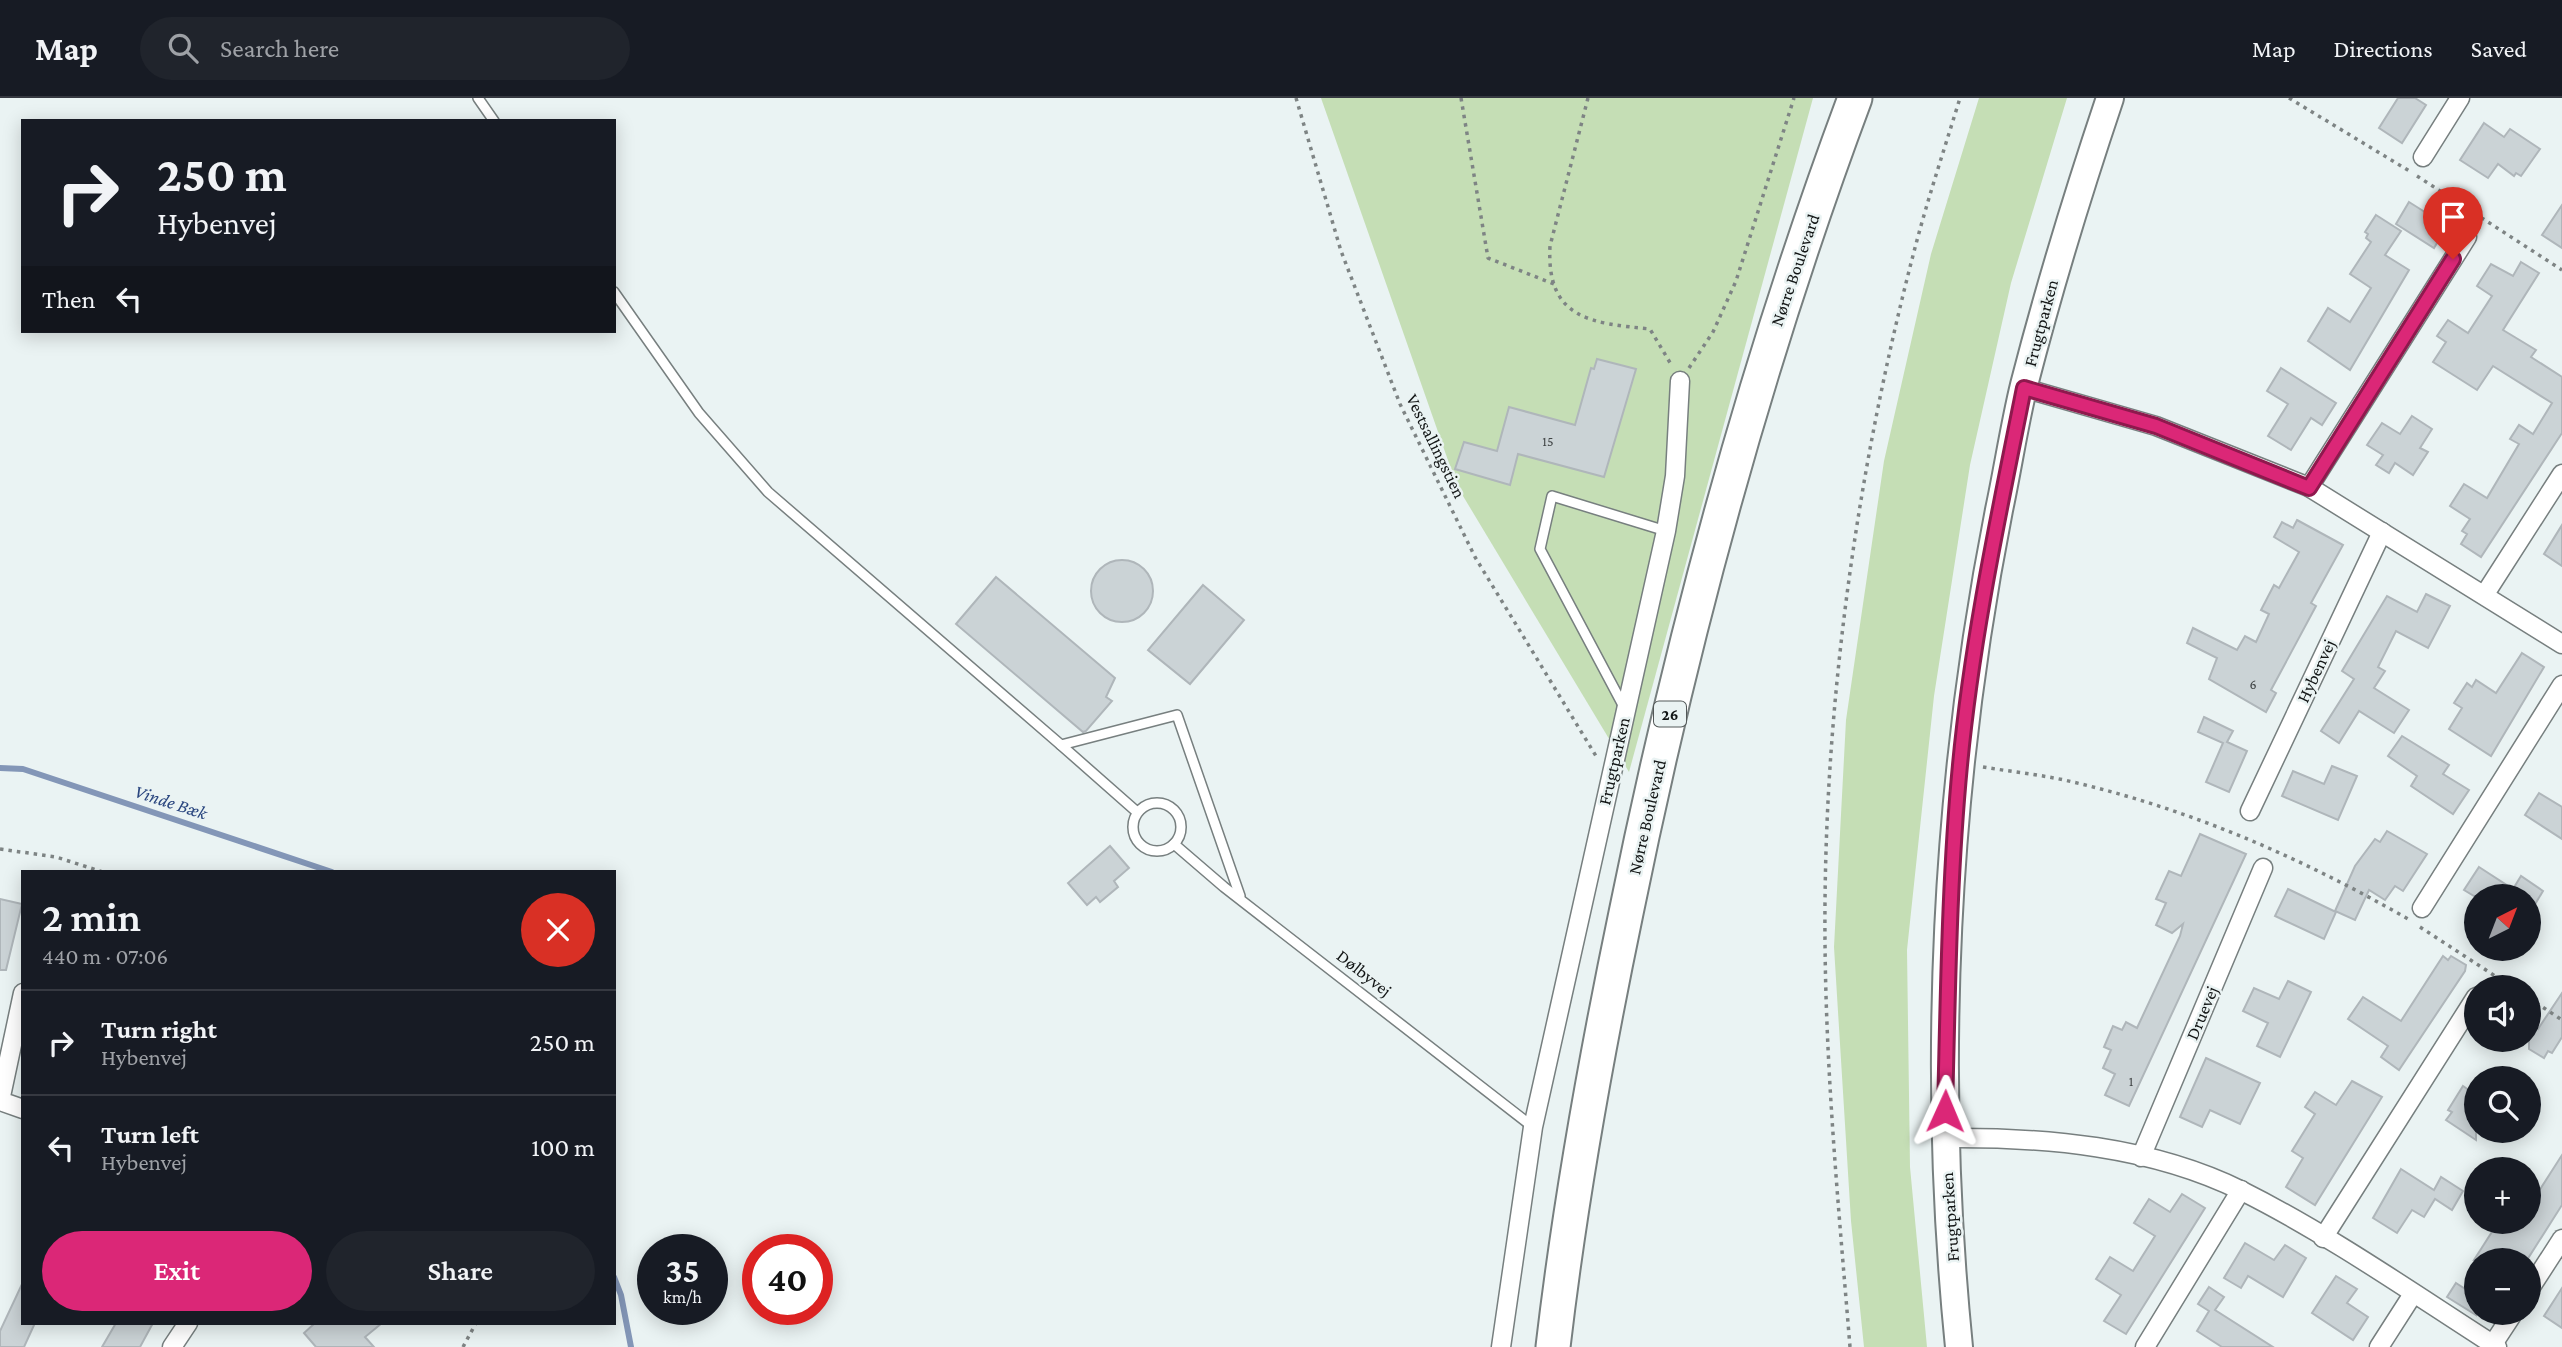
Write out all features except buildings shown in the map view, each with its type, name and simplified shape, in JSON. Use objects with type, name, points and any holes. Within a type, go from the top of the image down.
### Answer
[{"type":"highway","name":"Nørre Boulevard","points":[[1553,1347],[1593,1074],[1644,822],[1698,597],[1777,323],[1855,98]]},
{"type":"street","name":"Frugtparken","points":[[1959,1347],[1945,1138],[1948,921],[1960,764],[1983,593],[2024,388],[2072,209],[2110,98]]},
{"type":"street","points":[[2423,157],[2460,98]]},
{"type":"street","points":[[2309,488],[2467,237]]},
{"type":"street","name":"Frugtparken","points":[[1501,1347],[1534,1127],[1666,531],[1675,476],[1680,381]]},
{"type":"street","points":[[2024,388],[2156,426],[2309,488],[2485,594],[2562,644]]},
{"type":"street","points":[[2485,594],[2562,474]]},
{"type":"street","name":"Hybenvej","points":[[2250,811],[2382,532]]},
{"type":"street","points":[[2422,908],[2562,685]]},
{"type":"street","name":"Druevej","points":[[2141,1157],[2263,869]]},
{"type":"street","points":[[21,1001],[0,1101],[21,1108]]},
{"type":"street","points":[[2323,1238],[2464,1016]]},
{"type":"street","points":[[1945,1138],[2023,1138],[2080,1144],[2190,1171],[2241,1191],[2323,1238],[2495,1346],[2507,1325]]},
{"type":"street","points":[[2145,1347],[2241,1191]]},
{"type":"street","points":[[2541,1273],[2560,1246]]},
{"type":"street","points":[[2379,1347],[2413,1294]]},
{"type":"street","points":[[172,1347],[187,1325]]},
{"type":"lane","points":[[478,98],[493,119]]},
{"type":"lane","points":[[616,295],[699,413],[768,492],[1137,812]]},
{"type":"lane","points":[[1626,711],[1540,549],[1552,496],[1666,531]]},
{"type":"lane","points":[[1061,746],[1177,715],[1240,896]]},
{"type":"lane","points":[[1161,802],[1173,808],[1181,819],[1181,833],[1174,844],[1164,850],[1152,850],[1141,845],[1135,835],[1133,823],[1137,812],[1148,804],[1161,802]]},
{"type":"lane","name":"Dølbyvej","points":[[1174,844],[1534,1127]]},
{"type":"path","name":"Vestsallingstien","points":[[1296,98],[1340,251],[1400,404],[1475,557],[1610,779]]},
{"type":"path","points":[[1461,98],[1488,258],[1554,284]]},
{"type":"path","points":[[1588,98],[1550,246],[1549,263],[1554,284],[1575,315],[1583,319],[1611,326],[1650,329],[1680,381],[1713,332],[1736,281],[1794,98]]},
{"type":"path","points":[[1850,1347],[1829,1062],[1825,939],[1830,763],[1847,600],[1873,428],[1916,243],[1960,98]]},
{"type":"path","points":[[2289,98],[2413,173],[2562,270]]},
{"type":"path","points":[[1960,764],[2096,788],[2148,802],[2273,847],[2413,922],[2492,974]]},
{"type":"path","points":[[0,849],[57,857],[97,870]]},
{"type":"path","points":[[2541,1006],[2562,1020]]},
{"type":"path","points":[[463,1347],[475,1325]]},
{"type":"green space","points":[[1321,98],[1813,98],[1629,772],[1457,486]]},
{"type":"green space","points":[[1979,98],[2067,98],[2011,283],[1970,465],[1934,696],[1907,950],[1910,1167],[1927,1347],[1864,1347],[1851,1221],[1834,947],[1846,720],[1884,461],[1931,254]]},
{"type":"waterway","name":"Vinde Bæk","points":[[0,768],[23,769],[326,870]]},
{"type":"waterway","name":"Vinde Bæk","points":[[616,1282],[631,1347]]},
{"type":"route","points":[[1945,1111],[1948,921],[1960,764],[1983,593],[2024,388],[2156,426],[2309,488],[2453,259]]}]
